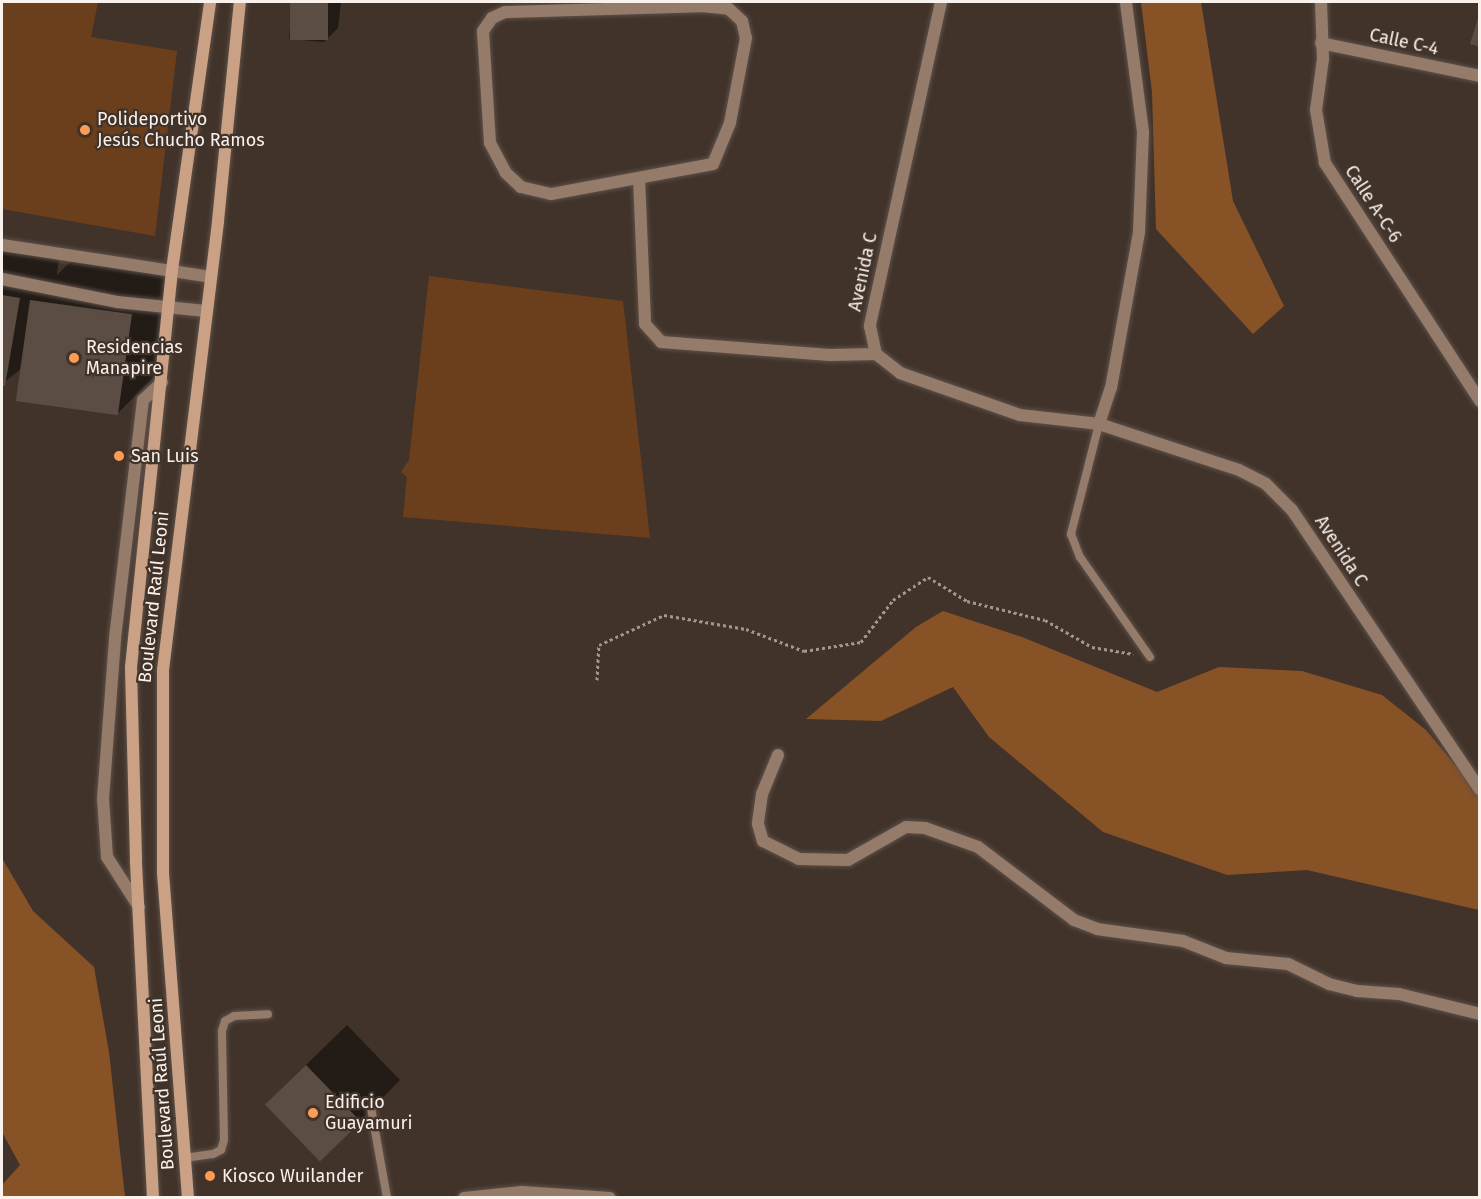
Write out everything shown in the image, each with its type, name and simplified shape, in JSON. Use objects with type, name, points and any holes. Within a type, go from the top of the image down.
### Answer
[{"type":"main road","name":"Boulevard Raúl Leoni","points":[[153,1197],[138,907],[131,667],[172,270],[210,2]]},
{"type":"main road","name":"Boulevard Raúl Leoni","points":[[188,1197],[163,872],[163,670],[211,278],[240,2]]},
{"type":"street","name":"Avenida C","points":[[941,2],[870,326],[876,354],[900,373],[1020,415],[1099,424],[1239,470],[1266,484],[1292,510],[1479,790]]},
{"type":"street","points":[[1099,424],[1111,387],[1139,232],[1143,132],[1126,2]]},
{"type":"street","name":"Calle A-C-6","points":[[1321,2],[1322,43],[1316,110],[1325,163],[1479,401]]},
{"type":"street","points":[[702,6],[729,9],[742,21],[746,38],[730,123],[718,158],[705,166],[639,178],[551,194],[521,187],[506,173],[489,143],[483,31],[492,18],[505,12],[702,6]]},
{"type":"street","name":"Calle C-4","points":[[1322,43],[1479,76]]},
{"type":"street","points":[[639,178],[645,324],[661,342],[830,355],[876,354]]},
{"type":"street","points":[[2,245],[172,270],[211,278]]},
{"type":"street","points":[[2,279],[117,302],[206,311]]},
{"type":"street","points":[[138,907],[107,857],[104,799],[115,638],[143,400],[162,382]]},
{"type":"street","points":[[778,755],[762,794],[758,824],[763,841],[799,860],[848,860],[906,827],[925,828],[978,847],[1074,920],[1097,929],[1183,941],[1242,961],[1266,959],[1288,963],[1329,984],[1357,991],[1399,994],[1479,1014]]},
{"type":"street","points":[[464,1197],[522,1192],[610,1197]]},
{"type":"lane","points":[[1099,424],[1071,534],[1080,557],[1150,657]]},
{"type":"lane","points":[[184,1158],[213,1154],[221,1149],[224,1140],[222,1031],[225,1021],[234,1016],[268,1014]]},
{"type":"lane","points":[[371,1108],[387,1197]]},
{"type":"path","points":[[597,680],[599,645],[664,615],[746,629],[804,651],[861,642],[893,600],[928,577],[967,601],[1045,620],[1092,647],[1150,657]]},
{"type":"shaded area","name":"Polideportivo Jesús Chucho Ramos","points":[[2,2],[98,2],[91,37],[177,51],[155,236],[2,209]]},
{"type":"shaded area","points":[[1141,2],[1201,2],[1233,201],[1284,306],[1253,334],[1156,229],[1152,92]]},
{"type":"shaded area","points":[[429,276],[623,301],[650,538],[403,517],[407,477],[401,472],[409,460]]},
{"type":"shaded area","points":[[943,611],[1022,637],[1157,692],[1219,667],[1302,671],[1382,695],[1426,730],[1479,793],[1479,910],[1307,870],[1227,875],[1103,832],[989,737],[953,687],[881,721],[806,719],[916,627]]},
{"type":"shaded area","points":[[2,858],[33,911],[94,967],[109,1052],[125,1197],[2,1197],[2,1185],[20,1165],[2,1132]]},
{"type":"building","points":[[290,2],[328,2],[328,40],[290,40]]},
{"type":"building","points":[[1480,15],[1480,47],[1470,44]]},
{"type":"building","points":[[2,295],[20,298],[5,386],[2,386]]},
{"type":"building","name":"Residencias Manapire","points":[[30,300],[132,314],[118,415],[16,401]]},
{"type":"building","name":"Edificio Guayamuri","points":[[306,1065],[361,1122],[320,1161],[265,1105]]},
{"type":"place","name":"Polideportivo Jesús Chucho Ramos","points":[[85,130]]},
{"type":"place","name":"Residencias Manapire","points":[[74,358]]},
{"type":"place","name":"San Luis","points":[[119,456]]},
{"type":"place","name":"Edificio Guayamuri","points":[[313,1113]]},
{"type":"place","name":"Kiosco Wuilander","points":[[210,1176]]}]
